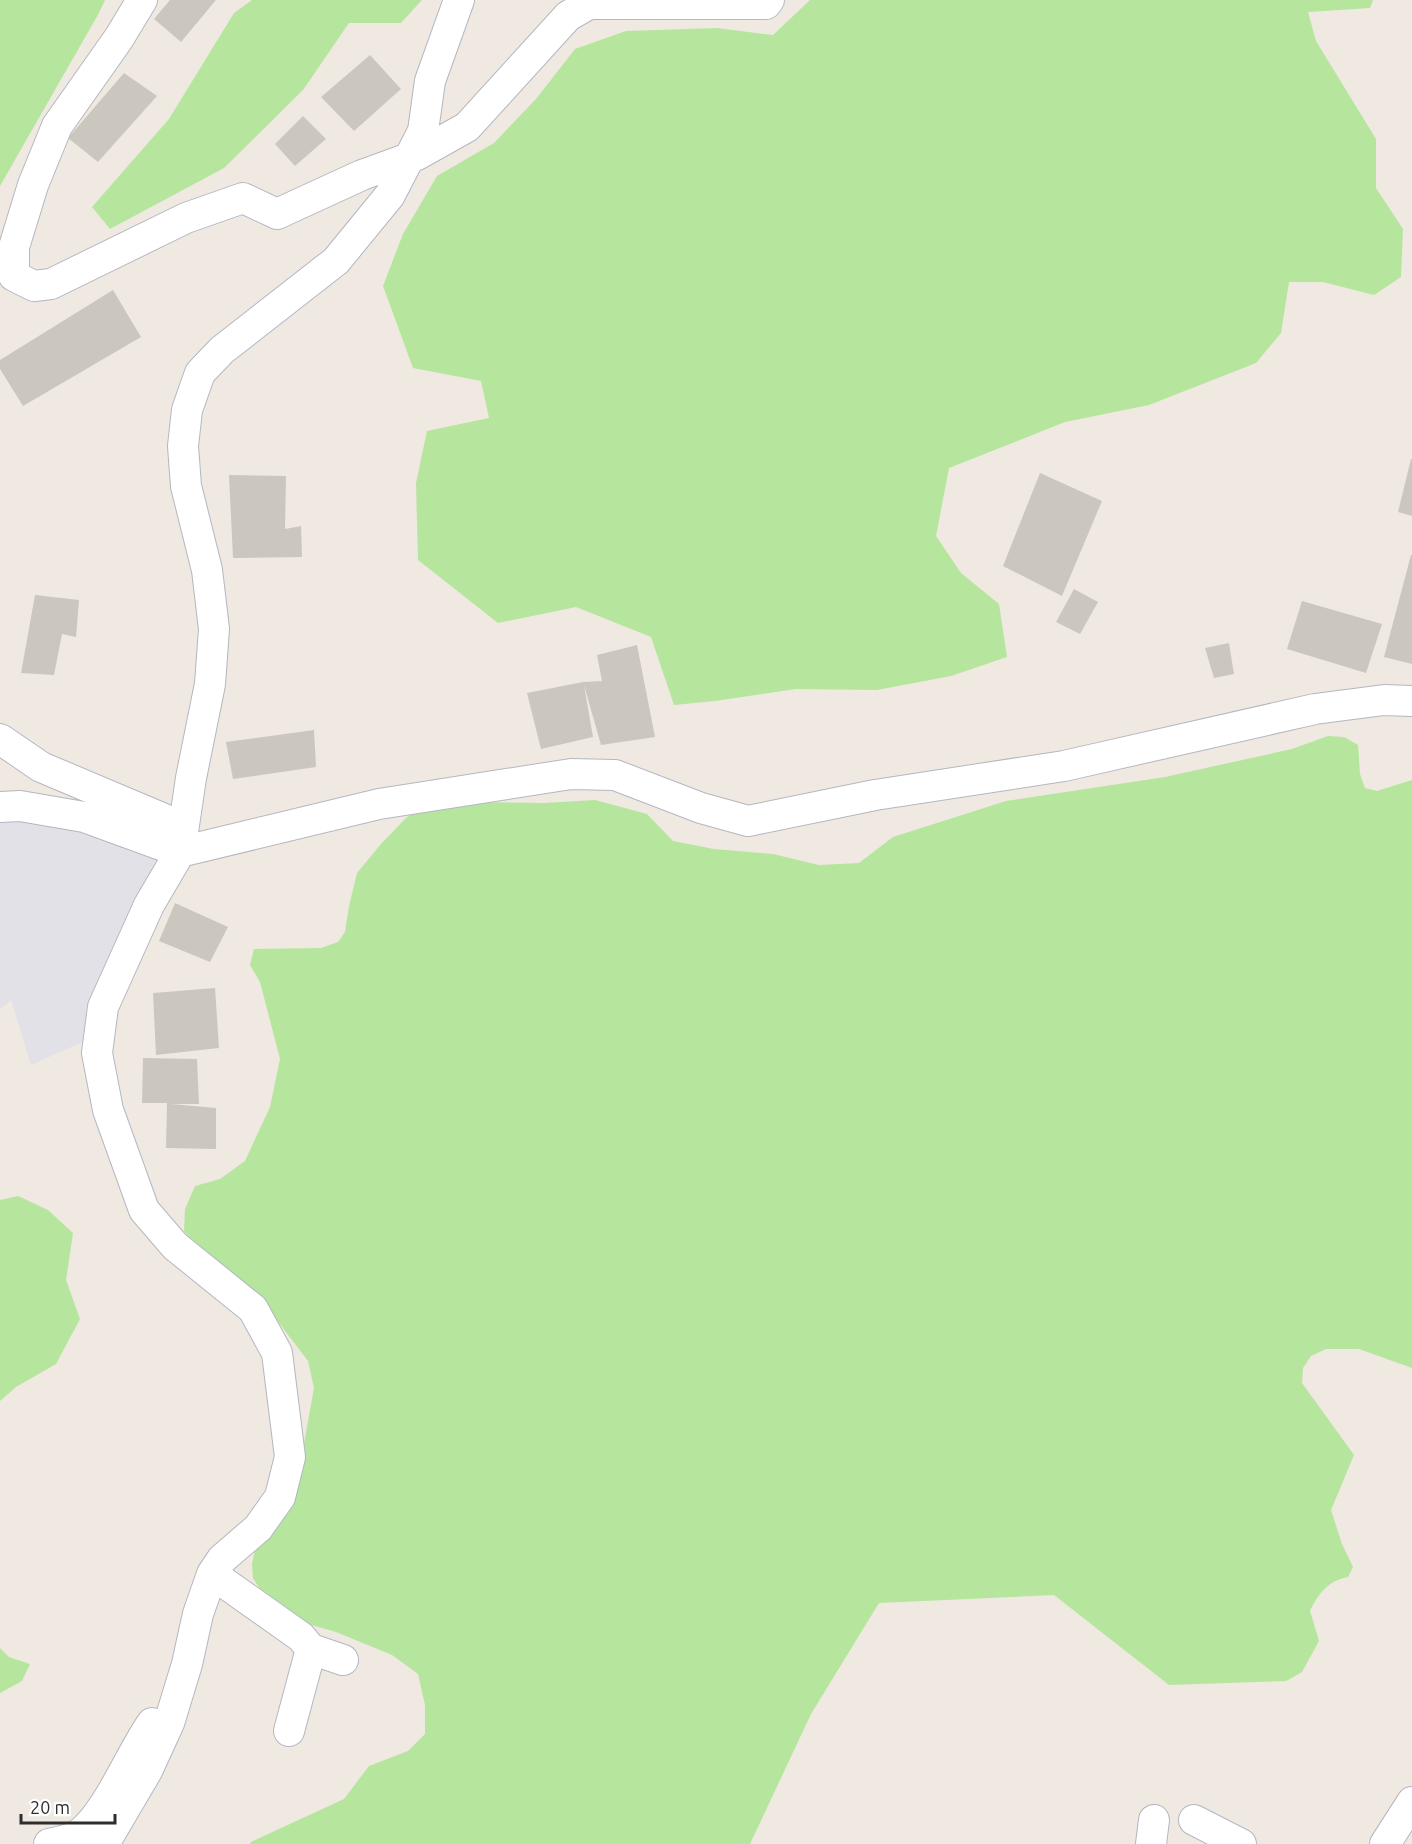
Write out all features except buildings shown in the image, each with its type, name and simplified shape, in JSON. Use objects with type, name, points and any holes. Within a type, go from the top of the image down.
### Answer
[{"type":"street","points":[[142,0],[119,38],[57,126],[33,185],[14,247],[14,276],[34,286],[51,284],[186,218],[243,198],[277,214],[362,175],[417,155],[467,127],[568,16],[589,4],[766,3],[769,0]]},
{"type":"street","points":[[104,1844],[147,1771],[169,1723],[187,1664],[198,1614],[212,1574],[222,1559],[258,1528],[280,1497],[290,1457],[277,1353],[253,1309],[175,1246],[144,1210],[108,1110],[97,1053],[104,1007],[149,905],[180,852],[191,778],[210,684],[214,629],[207,570],[186,486],[183,446],[187,410],[200,373],[222,350],[336,261],[390,195],[423,131],[430,81],[459,0]]},
{"type":"street","points":[[0,807],[20,806],[84,816],[180,852],[379,804],[571,774],[615,775],[701,808],[748,821],[874,795],[1064,766],[1315,709],[1384,700],[1412,701]]},
{"type":"street","points":[[0,739],[41,767],[169,821],[180,852]]},
{"type":"street","points":[[212,1574],[301,1637],[311,1649],[343,1660]]},
{"type":"street","points":[[289,1731],[311,1649]]},
{"type":"street","points":[[49,1844],[77,1835],[92,1822],[144,1733],[159,1713],[177,1699]]},
{"type":"street","points":[[1385,1844],[1412,1802]]},
{"type":"street","points":[[1194,1820],[1240,1844]]},
{"type":"shaded area","points":[[0,808],[165,856],[85,1041],[31,1065],[11,1000],[0,1009]]},
{"type":"green space","points":[[0,0],[105,0],[0,186]]},
{"type":"green space","points":[[252,0],[422,0],[401,23],[349,23],[303,90],[224,168],[110,229],[92,207],[169,119],[234,13]]},
{"type":"green space","points":[[810,0],[1373,0],[1370,8],[1308,12],[1316,41],[1376,139],[1376,188],[1403,229],[1401,277],[1374,295],[1323,282],[1289,282],[1281,333],[1256,363],[1149,405],[1065,422],[949,468],[936,536],[961,573],[999,604],[1007,657],[951,676],[877,690],[796,689],[674,705],[651,637],[576,607],[498,623],[418,560],[416,483],[427,431],[489,418],[481,381],[413,368],[383,286],[403,234],[437,176],[494,143],[536,99],[575,49],[626,31],[717,28],[773,35]]},
{"type":"green space","points":[[1328,736],[1344,737],[1358,745],[1360,774],[1365,788],[1377,791],[1412,780],[1412,1368],[1359,1349],[1326,1349],[1311,1356],[1303,1368],[1302,1383],[1354,1455],[1331,1510],[1342,1544],[1353,1567],[1348,1577],[1335,1581],[1325,1589],[1310,1611],[1319,1641],[1302,1672],[1286,1681],[1169,1685],[1054,1595],[879,1603],[811,1714],[750,1844],[250,1844],[344,1799],[369,1766],[408,1751],[425,1734],[425,1705],[418,1674],[392,1655],[336,1632],[308,1624],[261,1591],[253,1578],[252,1564],[256,1545],[303,1449],[314,1388],[308,1361],[273,1315],[205,1255],[184,1231],[185,1209],[195,1186],[220,1179],[245,1161],[270,1107],[280,1059],[260,982],[250,965],[254,949],[321,948],[338,942],[345,932],[357,873],[406,818],[424,805],[595,800],[647,814],[673,841],[714,849],[773,854],[819,865],[859,863],[893,837],[1006,801],[1165,777],[1292,749]]},
{"type":"green space","points":[[18,1196],[48,1210],[73,1233],[66,1280],[80,1319],[56,1364],[16,1387],[0,1401],[0,1200]]},
{"type":"green space","points":[[0,1648],[9,1657],[30,1664],[22,1681],[0,1693]]}]
